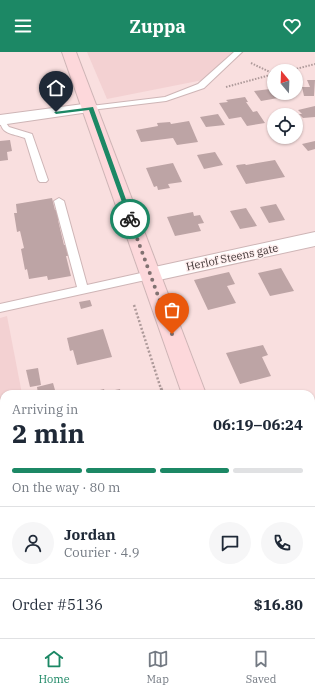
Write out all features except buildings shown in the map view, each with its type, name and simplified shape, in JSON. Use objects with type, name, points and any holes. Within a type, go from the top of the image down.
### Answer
[{"type":"street","points":[[69,52],[91,108],[193,390]]},
{"type":"street","points":[[0,120],[91,108]]},
{"type":"street","name":"Herlof Steens gate","points":[[150,275],[315,239]]},
{"type":"lane","points":[[91,108],[166,99],[201,86],[238,52]]},
{"type":"lane","points":[[0,120],[6,129],[29,136],[43,180]]},
{"type":"lane","points":[[59,201],[84,289]]},
{"type":"lane","points":[[0,308],[150,275]]},
{"type":"path","points":[[246,61],[267,71]]},
{"type":"path","points":[[303,67],[315,64]]},
{"type":"shaded area","points":[[87,52],[244,52],[213,78],[107,99]]},
{"type":"shaded area","points":[[7,316],[21,390],[0,390],[0,318]]},
{"type":"way so far","points":[[130,219],[172,334]]},
{"type":"route","points":[[56,112],[91,108],[130,219]]}]
